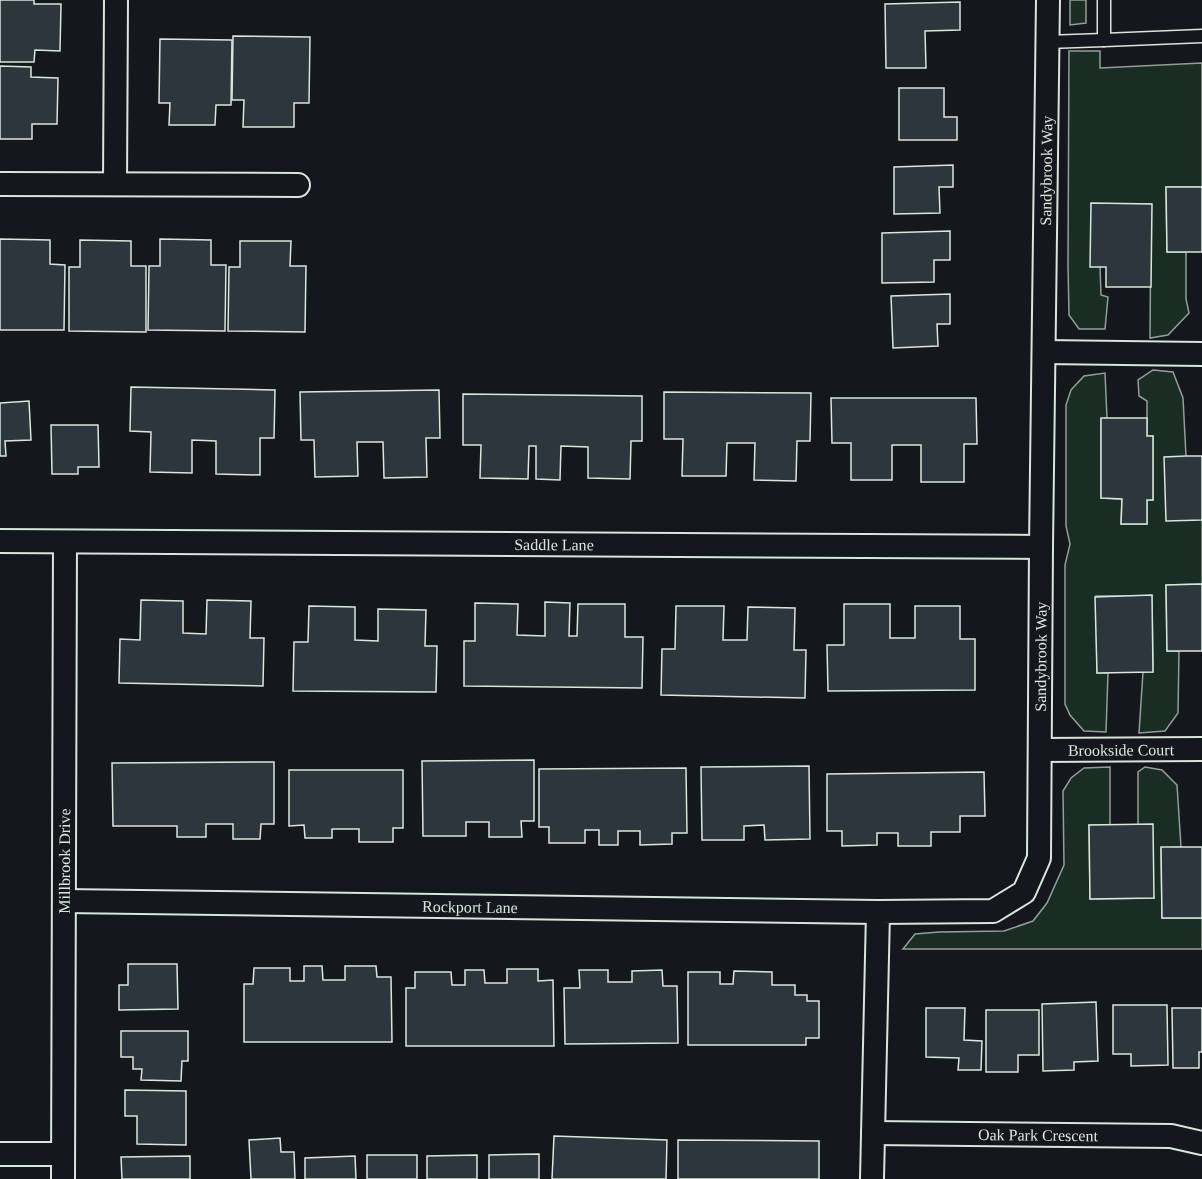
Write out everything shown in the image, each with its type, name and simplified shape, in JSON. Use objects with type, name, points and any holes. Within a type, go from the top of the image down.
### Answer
[{"type":"street","points":[[115,184],[116,0]]},
{"type":"street","name":"Sandybrook Way","points":[[878,912],[993,911],[1024,892],[1039,858],[1048,0]]},
{"type":"street","points":[[0,184],[298,185]]},
{"type":"street","points":[[1044,352],[1202,354]]},
{"type":"street","name":"Saddle Lane","points":[[0,541],[1041,547]]},
{"type":"street","name":"Millbrook Drive","points":[[63,1179],[65,542]]},
{"type":"street","name":"Brookside Court","points":[[1040,750],[1202,749]]},
{"type":"street","name":"Rockport Lane","points":[[64,901],[878,912]]},
{"type":"street","points":[[872,1179],[878,912]]},
{"type":"street","name":"Oak Park Crescent","points":[[873,1133],[1171,1136],[1202,1143]]},
{"type":"street","points":[[0,1154],[63,1155]]},
{"type":"lane","points":[[1104,0],[1104,40]]},
{"type":"lane","points":[[1047,42],[1202,36]]},
{"type":"green space","points":[[1070,0],[1086,0],[1086,23],[1070,25]]},
{"type":"green space","points":[[1069,51],[1100,51],[1100,68],[1202,63],[1202,187],[1166,187],[1167,252],[1186,252],[1186,299],[1189,313],[1168,335],[1150,338],[1151,204],[1091,204],[1100,267],[1101,295],[1108,297],[1105,329],[1079,329],[1069,315]]},
{"type":"green space","points":[[1153,370],[1173,372],[1183,398],[1186,456],[1202,520],[1202,584],[1166,585],[1167,651],[1179,651],[1178,713],[1165,731],[1139,733],[1143,672],[1153,672],[1152,596],[1096,596],[1097,673],[1108,673],[1106,732],[1084,731],[1070,715],[1065,704],[1065,565],[1070,544],[1066,526],[1066,405],[1071,390],[1084,376],[1105,373],[1107,418],[1101,419],[1101,498],[1122,499],[1121,524],[1147,524],[1147,500],[1153,500],[1153,436],[1147,436],[1147,401],[1139,396],[1138,380]]},
{"type":"green space","points":[[1110,767],[1110,825],[1089,825],[1090,899],[1154,898],[1138,824],[1138,772],[1145,767],[1162,770],[1177,785],[1181,847],[1161,848],[1162,918],[1202,918],[1202,949],[903,949],[915,934],[1004,931],[1033,921],[1047,903],[1064,865],[1063,791],[1071,778],[1084,768]]},
{"type":"building","points":[[0,0],[34,0],[34,4],[61,4],[60,51],[35,50],[34,62],[0,62]]},
{"type":"building","points":[[960,2],[960,30],[925,31],[926,68],[886,68],[885,4]]},
{"type":"building","points":[[233,36],[310,37],[309,103],[294,103],[294,127],[243,127],[244,100],[232,100]]},
{"type":"building","points":[[160,39],[232,40],[231,105],[216,105],[215,125],[169,125],[170,103],[159,103]]},
{"type":"building","points":[[0,66],[31,67],[31,77],[58,78],[57,124],[32,124],[32,139],[0,139]]},
{"type":"building","points":[[899,88],[944,88],[944,117],[957,117],[957,140],[899,140]]},
{"type":"building","points":[[953,165],[953,187],[939,187],[940,213],[894,214],[894,167]]},
{"type":"building","points":[[1166,187],[1202,187],[1202,252],[1167,252]]},
{"type":"building","points":[[1091,203],[1152,204],[1151,287],[1106,287],[1106,267],[1090,267]]},
{"type":"building","points":[[950,231],[950,260],[934,260],[934,282],[882,283],[882,233]]},
{"type":"building","points":[[0,239],[50,240],[50,264],[65,265],[64,330],[0,330]]},
{"type":"building","points":[[160,239],[211,240],[211,265],[226,265],[225,331],[148,330],[149,266],[160,266]]},
{"type":"building","points":[[80,240],[131,241],[131,266],[146,266],[146,332],[69,331],[69,267],[80,267]]},
{"type":"building","points":[[240,241],[291,241],[290,266],[306,266],[305,332],[228,331],[229,267],[240,267]]},
{"type":"building","points":[[950,294],[950,324],[937,324],[938,346],[893,348],[891,296]]},
{"type":"building","points":[[131,387],[275,390],[274,438],[260,438],[260,475],[216,474],[216,441],[192,440],[192,473],[150,472],[151,432],[130,431]]},
{"type":"building","points":[[439,390],[440,438],[426,438],[427,477],[384,478],[383,442],[357,442],[358,476],[315,477],[314,440],[301,440],[300,392]]},
{"type":"building","points":[[664,392],[811,393],[810,441],[797,441],[796,481],[754,480],[755,443],[727,443],[726,476],[682,476],[683,439],[664,439]]},
{"type":"building","points":[[463,394],[642,396],[642,441],[631,441],[630,479],[588,478],[588,447],[561,446],[560,480],[536,479],[536,446],[529,446],[528,479],[480,478],[481,445],[463,445]]},
{"type":"building","points":[[831,398],[976,398],[977,444],[964,444],[964,482],[921,482],[921,445],[892,445],[892,480],[851,480],[851,443],[832,443]]},
{"type":"building","points":[[29,401],[31,440],[5,441],[6,456],[0,456],[0,403]]},
{"type":"building","points":[[1101,418],[1147,418],[1147,436],[1153,436],[1153,500],[1147,500],[1147,524],[1121,524],[1122,499],[1101,498]]},
{"type":"building","points":[[51,425],[98,425],[99,467],[78,467],[78,474],[52,474]]},
{"type":"building","points":[[1202,456],[1202,520],[1166,521],[1164,457]]},
{"type":"building","points":[[1202,584],[1202,651],[1167,651],[1166,585]]},
{"type":"building","points":[[1152,595],[1153,672],[1097,673],[1095,597]]},
{"type":"building","points":[[141,600],[183,601],[183,633],[206,634],[207,600],[251,601],[250,638],[264,638],[263,686],[119,683],[120,639],[140,640]]},
{"type":"building","points":[[545,602],[570,603],[569,636],[577,636],[578,604],[625,604],[625,637],[643,637],[642,688],[464,686],[464,641],[475,641],[475,603],[518,604],[517,635],[545,636]]},
{"type":"building","points":[[844,604],[890,604],[890,638],[915,638],[915,606],[960,606],[960,639],[975,639],[975,690],[828,691],[827,645],[844,645]]},
{"type":"building","points":[[309,606],[355,607],[355,640],[378,641],[378,609],[426,610],[425,646],[437,646],[436,692],[293,691],[294,642],[308,642]]},
{"type":"building","points":[[676,606],[724,606],[723,640],[747,640],[748,607],[795,608],[794,650],[806,650],[805,698],[661,695],[662,649],[675,649]]},
{"type":"building","points":[[534,760],[534,821],[521,821],[522,837],[489,837],[489,822],[466,822],[466,836],[423,836],[422,761]]},
{"type":"building","points":[[274,762],[274,824],[261,824],[260,839],[233,839],[233,824],[206,824],[206,837],[177,837],[177,826],[113,826],[112,763]]},
{"type":"building","points":[[809,766],[810,839],[765,840],[764,825],[744,826],[744,840],[702,840],[701,767]]},
{"type":"building","points":[[686,768],[687,833],[672,833],[672,844],[640,845],[640,831],[618,831],[618,845],[599,845],[599,830],[585,830],[585,843],[549,843],[549,827],[539,827],[539,769]]},
{"type":"building","points":[[289,770],[403,770],[403,828],[393,828],[393,842],[359,842],[359,829],[332,829],[332,838],[305,838],[304,825],[289,826]]},
{"type":"building","points":[[984,772],[985,816],[960,816],[960,832],[931,832],[931,846],[898,846],[898,833],[877,833],[877,845],[842,846],[842,831],[827,831],[827,774]]},
{"type":"building","points":[[1153,824],[1154,898],[1090,899],[1089,825]]},
{"type":"building","points":[[1161,847],[1202,847],[1202,918],[1162,918]]},
{"type":"building","points":[[128,964],[177,964],[178,1009],[119,1010],[119,985],[128,985]]},
{"type":"building","points":[[304,966],[322,966],[323,980],[345,980],[345,966],[376,966],[377,977],[391,977],[392,1042],[244,1042],[244,984],[253,984],[254,968],[290,968],[290,981],[304,981]]},
{"type":"building","points":[[507,969],[538,969],[538,981],[553,980],[554,1046],[406,1046],[406,988],[415,988],[415,972],[451,972],[452,985],[465,985],[465,970],[484,970],[485,983],[507,983]]},
{"type":"building","points":[[579,970],[608,970],[608,982],[632,982],[632,971],[662,970],[663,986],[677,986],[678,1043],[565,1044],[564,988],[580,988]]},
{"type":"building","points":[[734,971],[772,972],[772,985],[795,985],[795,995],[807,995],[807,1001],[819,1001],[819,1038],[806,1038],[806,1045],[688,1045],[688,972],[720,972],[720,984],[733,984]]},
{"type":"building","points":[[1096,1002],[1098,1061],[1074,1062],[1074,1070],[1043,1071],[1042,1004]]},
{"type":"building","points":[[1113,1005],[1167,1005],[1168,1065],[1131,1066],[1131,1054],[1113,1054]]},
{"type":"building","points":[[926,1008],[965,1008],[964,1040],[982,1041],[981,1070],[958,1070],[959,1058],[926,1057]]},
{"type":"building","points":[[1172,1008],[1202,1008],[1202,1052],[1199,1052],[1199,1068],[1173,1068]]},
{"type":"building","points":[[986,1010],[1039,1010],[1039,1055],[1018,1055],[1018,1072],[986,1072]]},
{"type":"building","points":[[121,1031],[188,1031],[188,1061],[182,1061],[181,1081],[141,1080],[142,1069],[133,1069],[133,1057],[121,1057]]},
{"type":"building","points":[[125,1090],[186,1091],[186,1145],[137,1144],[137,1116],[125,1116]]},
{"type":"building","points":[[554,1136],[667,1140],[666,1179],[552,1179]]},
{"type":"building","points":[[280,1138],[281,1152],[294,1152],[295,1179],[251,1179],[249,1140]]},
{"type":"building","points":[[678,1140],[819,1141],[819,1179],[678,1179]]},
{"type":"building","points":[[539,1154],[539,1179],[489,1179],[489,1155]]},
{"type":"building","points":[[367,1155],[417,1155],[417,1179],[367,1179]]},
{"type":"building","points":[[477,1155],[477,1179],[427,1179],[427,1156]]},
{"type":"building","points":[[190,1156],[190,1179],[122,1179],[121,1157]]},
{"type":"building","points":[[355,1156],[356,1179],[305,1179],[305,1158]]}]
